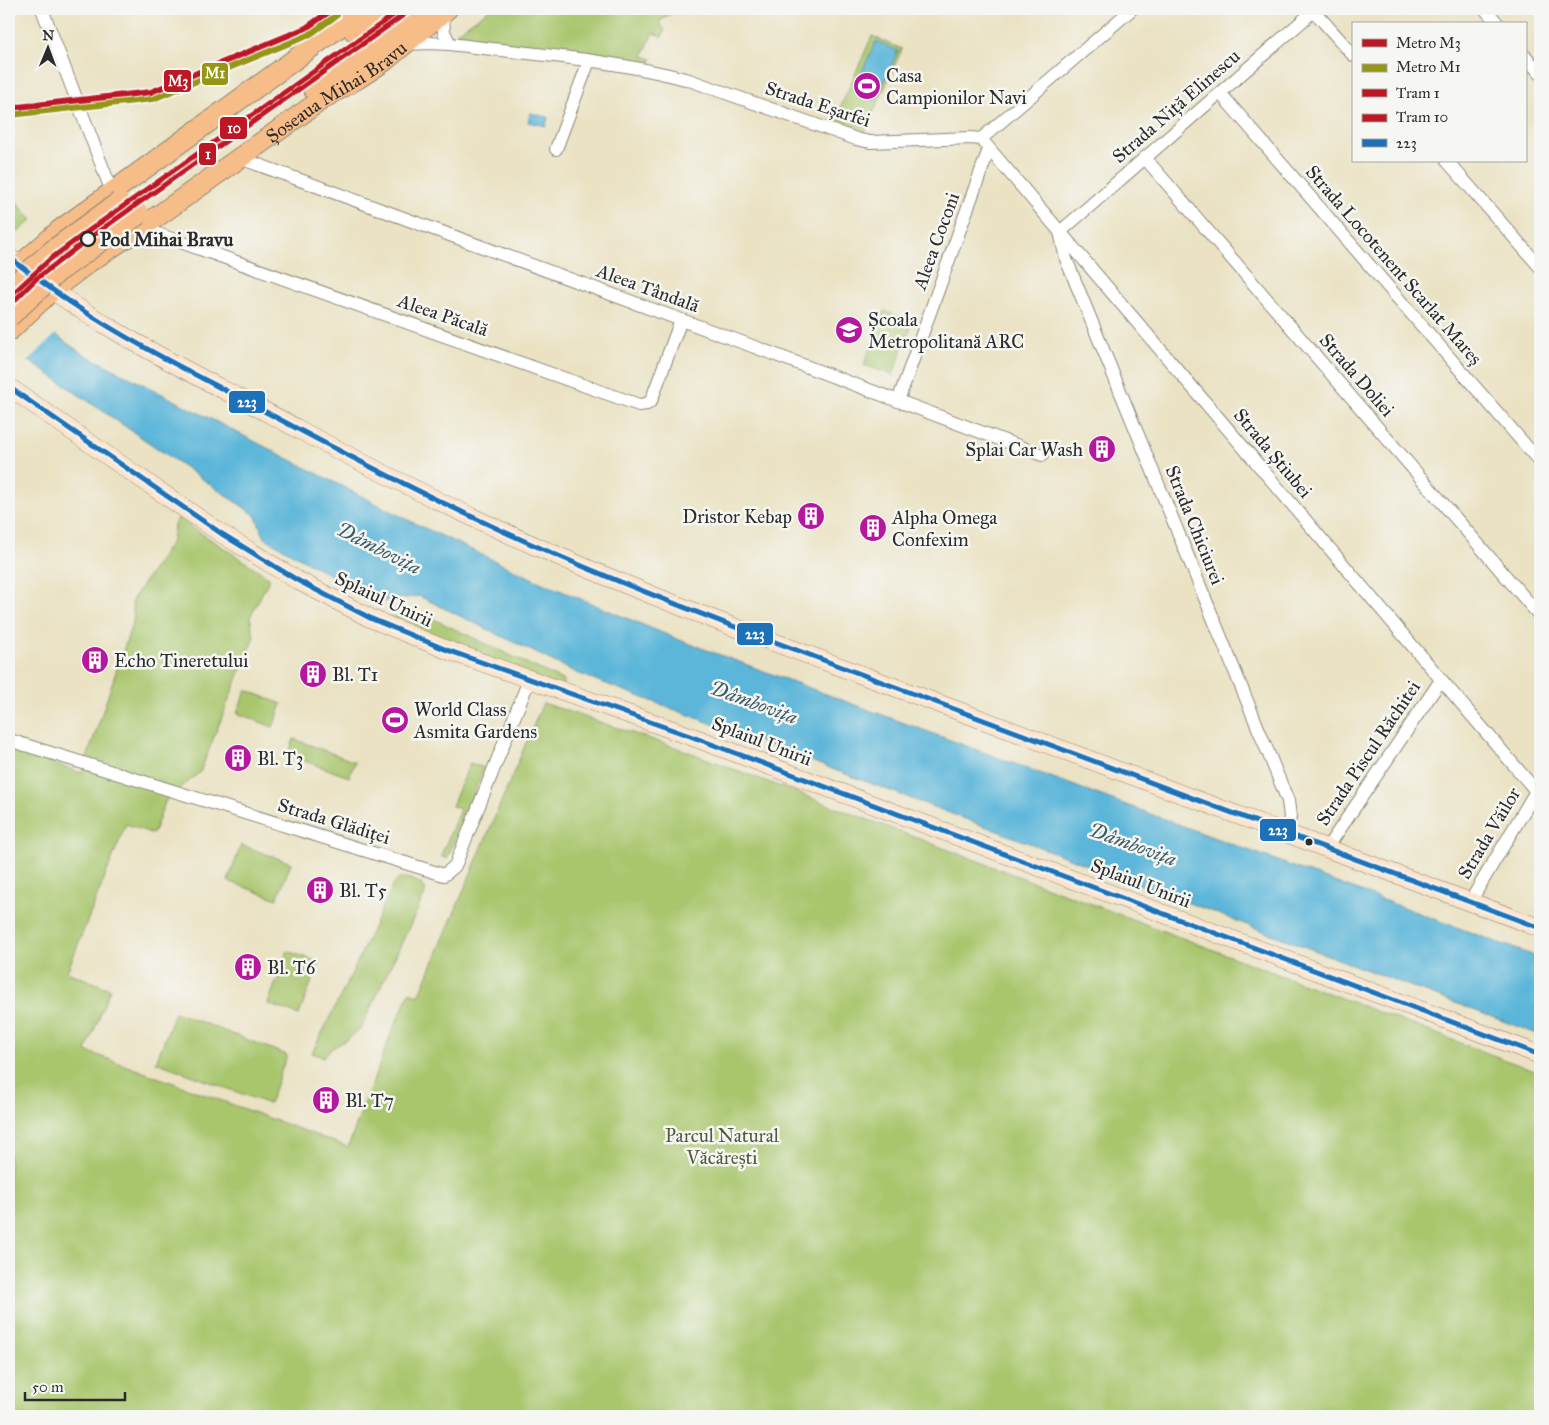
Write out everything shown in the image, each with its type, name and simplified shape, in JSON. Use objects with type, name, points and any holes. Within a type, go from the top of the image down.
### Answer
[{"type":"main road","points":[[385,9],[365,15],[332,32],[12,266],[98,321],[182,367],[425,494],[536,547],[803,653],[1540,928]]},
{"type":"main road","points":[[9,317],[58,272],[382,42],[440,10]]},
{"type":"main road","name":"Șoseaua Mihai Bravu","points":[[9,331],[36,304],[89,262],[141,228],[324,98],[383,62],[407,44],[440,10]]},
{"type":"main road","points":[[9,289],[53,250],[365,15]]},
{"type":"main road","name":"Splaiul Unirii","points":[[9,387],[186,510],[297,580],[331,599],[390,627],[529,680],[690,736],[1540,1055]]},
{"type":"street","points":[[42,9],[112,192]]},
{"type":"street","points":[[329,9],[332,32]]},
{"type":"street","points":[[985,144],[1132,9]]},
{"type":"street","points":[[1485,9],[1496,22]]},
{"type":"street","points":[[440,10],[444,32],[450,44]]},
{"type":"street","points":[[1315,10],[1352,53]]},
{"type":"street","name":"Strada Niță Elinescu","points":[[1060,232],[1315,10]]},
{"type":"street","name":"Strada Eșarfei","points":[[407,44],[450,44],[589,61],[672,75],[856,140],[870,142],[970,138],[985,144]]},
{"type":"street","points":[[1526,57],[1540,73]]},
{"type":"street","points":[[556,149],[589,61]]},
{"type":"street","name":"Strada Locotenent Scarlat Mareș","points":[[1220,92],[1540,462]]},
{"type":"street","name":"Strada Știubei","points":[[985,144],[1441,680],[1538,788]]},
{"type":"street","name":"Aleea Coconi","points":[[898,401],[985,144]]},
{"type":"street","name":"Aleea Tândală","points":[[240,158],[1042,455]]},
{"type":"street","name":"Strada Doliei","points":[[1145,158],[1540,616]]},
{"type":"street","points":[[1448,162],[1540,267]]},
{"type":"street","name":"Aleea Păcală","points":[[141,228],[639,405],[647,404],[651,401],[681,320]]},
{"type":"street","name":"Strada Chiciurei","points":[[1060,232],[1066,259],[1288,801],[1290,817],[1286,833]]},
{"type":"street","name":"Strada Glădiței","points":[[9,740],[444,875],[455,866],[529,680]]},
{"type":"street","name":"Strada Piscul Răchitei","points":[[1327,848],[1441,680]]},
{"type":"street","name":"Strada Văilor","points":[[1470,902],[1538,788]]},
{"type":"green space","points":[[490,9],[660,9],[662,11],[677,9],[659,22],[665,30],[662,37],[653,33],[643,56],[652,59],[649,66],[628,61],[461,37],[457,32]]},
{"type":"green space","name":"Casa Campionilor Navi","points":[[872,36],[902,49],[863,136],[832,126]]},
{"type":"green space","points":[[9,193],[32,220],[14,235],[9,231]]},
{"type":"green space","points":[[884,311],[913,321],[893,375],[864,365]]},
{"type":"green space","name":"Parcul Natural Văcărești","points":[[178,518],[270,578],[250,617],[254,637],[200,772],[166,800],[153,834],[126,824],[67,972],[110,989],[86,1051],[348,1147],[392,1031],[410,992],[419,996],[543,703],[686,751],[1540,1073],[1540,1416],[9,1416],[9,749],[82,773],[134,618],[133,599],[172,541],[174,525]]},
{"type":"green space","points":[[423,614],[564,681],[560,691],[372,619]]},
{"type":"green space","points":[[246,690],[282,704],[273,727],[237,713]]},
{"type":"green space","points":[[294,739],[355,762],[349,777],[288,755]]},
{"type":"green space","points":[[470,763],[484,768],[447,859],[441,856],[460,809],[452,806]]},
{"type":"green space","points":[[241,845],[291,863],[277,899],[228,881]]},
{"type":"green space","points":[[404,878],[421,884],[425,888],[425,894],[361,1028],[323,1057],[312,1053],[393,885],[397,880]]},
{"type":"green space","points":[[287,951],[319,962],[299,1015],[268,1004]]},
{"type":"green space","points":[[175,1012],[287,1055],[269,1104],[156,1062]]},
{"type":"water","points":[[876,41],[898,51],[875,101],[853,91]]},
{"type":"water","points":[[530,113],[548,117],[546,126],[528,122]]},
{"type":"water","name":"Dâmbovița","points":[[9,300],[80,352],[410,521],[540,582],[677,639],[1540,958],[1540,1035],[577,673],[419,596],[378,602],[265,538],[255,515],[19,354]]},
{"type":"pier","points":[[9,297],[57,333],[26,363],[9,350]]},
{"type":"metro line","name":"M3","points":[[9,108],[151,92],[306,28],[333,9]]},
{"type":"metro line","name":"M1","points":[[10,115],[153,99],[309,35],[337,15]]},
{"type":"tram line","name":"10","points":[[9,297],[49,260],[84,234],[402,9]]},
{"type":"tram line","name":"1","points":[[9,306],[36,279],[88,239],[412,9]]},
{"type":"transit line","name":"223","points":[[9,257],[67,300],[145,348],[371,467],[544,550],[743,630],[1540,928]]},
{"type":"transit line","name":"223","points":[[9,387],[222,534],[297,580],[372,619],[447,650],[690,736],[1540,1055]]},
{"type":"place","name":"Casa Campionilor Navi","points":[[867,86]]},
{"type":"place","name":"Pod Mihai Bravu","points":[[88,239]]},
{"type":"place","name":"Școala Metropolitană ARC","points":[[849,330]]},
{"type":"place","name":"Splai Car Wash","points":[[1102,449]]},
{"type":"place","name":"Dristor Kebap","points":[[811,516]]},
{"type":"place","name":"Alpha Omega Confexim","points":[[873,528]]},
{"type":"place","name":"Echo Tineretului","points":[[95,660]]},
{"type":"place","name":"Bl. T1","points":[[313,674]]},
{"type":"place","name":"World Class Asmita Gardens","points":[[395,720]]},
{"type":"place","name":"Bl. T3","points":[[238,758]]},
{"type":"place","name":"Bl. T5","points":[[320,890]]},
{"type":"place","name":"Bl. T6","points":[[248,967]]},
{"type":"place","name":"Bl. T7","points":[[326,1100]]}]
